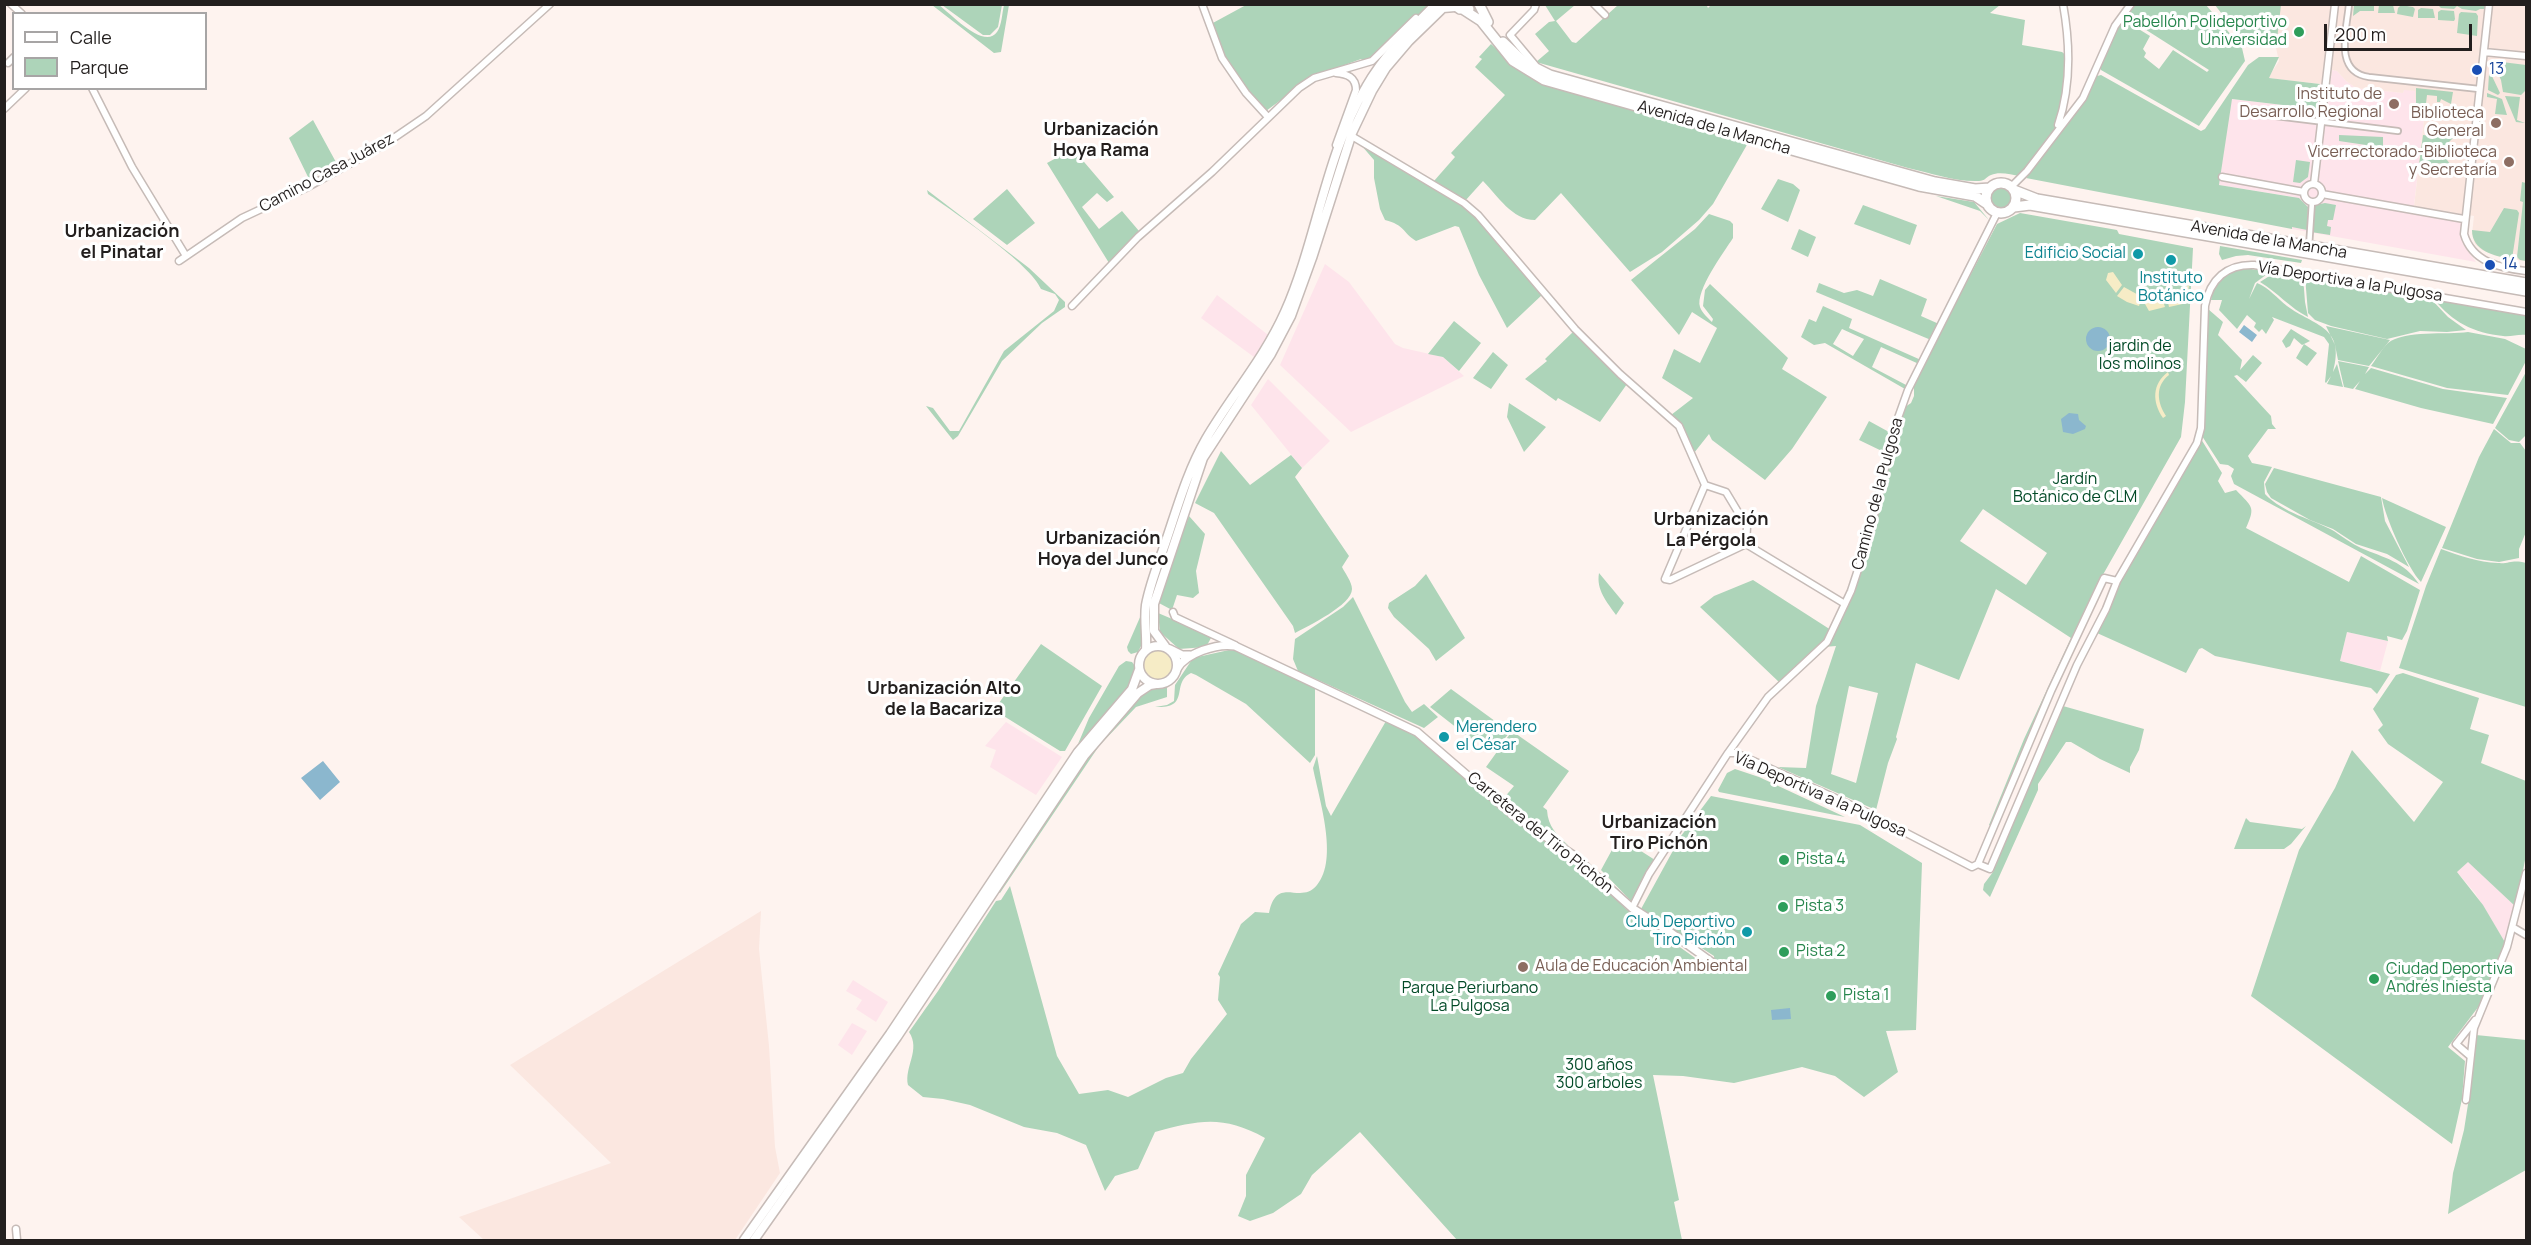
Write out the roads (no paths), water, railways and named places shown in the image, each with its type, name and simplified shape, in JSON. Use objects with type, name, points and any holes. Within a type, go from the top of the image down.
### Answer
[{"type":"main road","points":[[744,1240],[890,1034],[1078,752],[1132,689],[1140,660],[1146,650],[1147,603],[1186,480],[1206,438],[1257,364],[1280,322],[1300,272],[1352,114],[1374,73],[1394,47],[1434,7]]},
{"type":"main road","name":"Avenida de la Mancha","points":[[1457,7],[1473,14],[1480,10]]},
{"type":"main road","points":[[754,1240],[897,1037],[1084,756],[1138,693],[1150,685],[1169,681],[1177,669],[1176,657],[1154,631],[1154,604],[1203,458],[1262,369],[1291,316],[1352,133],[1386,68],[1409,41],[1443,8],[1480,10]]},
{"type":"main road","name":"Avenida de la Mancha","points":[[1480,10],[1499,38],[1517,56],[1550,75],[1925,180],[1975,189],[1990,188]]},
{"type":"main road","name":"Avenida de la Mancha","points":[[1480,10],[1513,61],[1544,80],[1919,186],[1972,195],[1981,198],[1987,204]]},
{"type":"main road","points":[[2003,183],[2012,189],[2016,199],[2014,207],[2007,213],[1997,213],[1987,204],[1986,195],[1990,188],[2003,183]]},
{"type":"main road","name":"Avenida de la Mancha","points":[[2012,189],[2037,199],[2526,284]]},
{"type":"main road","name":"Avenida de la Mancha","points":[[2014,207],[2030,205],[2526,291]]},
{"type":"main road","points":[[1146,650],[1155,646],[1167,648]]},
{"type":"main road","points":[[1139,670],[1146,680],[1156,684]]},
{"type":"street","name":"Camino Casa Juárez","points":[[179,261],[242,218],[306,188],[385,144],[426,116],[550,4]]},
{"type":"street","points":[[1202,4],[1222,58],[1246,93],[1267,116]]},
{"type":"street","points":[[1535,65],[1510,34],[1534,10],[1536,4]]},
{"type":"street","points":[[1594,4],[1605,15]]},
{"type":"street","points":[[2056,131],[2067,83],[2067,40],[2063,4]]},
{"type":"street","points":[[2012,189],[2083,98],[2115,26],[2131,4]]},
{"type":"street","points":[[2314,184],[2335,4]]},
{"type":"street","points":[[2349,4],[2345,56],[2349,66],[2356,74],[2479,89]]},
{"type":"street","points":[[2488,4],[2464,234],[2466,244],[2478,257],[2498,266],[2526,271]]},
{"type":"street","points":[[1072,306],[1138,237],[1212,172],[1267,116],[1299,88],[1327,74],[1372,61],[1402,30],[1434,7]]},
{"type":"street","points":[[2484,52],[2526,56]]},
{"type":"street","points":[[8,63],[12,59]]},
{"type":"street","points":[[1327,74],[1347,75],[1356,86],[1356,94],[1339,132],[1332,170]]},
{"type":"street","points":[[4,109],[24,90]]},
{"type":"street","points":[[93,90],[132,167],[186,256]]},
{"type":"street","points":[[2251,112],[2398,131]]},
{"type":"street","points":[[1355,138],[1464,202],[1478,214],[1575,329],[1620,374],[1679,426],[1705,485],[1665,579],[1670,580],[1746,544]]},
{"type":"street","points":[[2222,177],[2304,192]]},
{"type":"street","points":[[2314,184],[2319,186],[2322,194],[2318,201],[2312,202],[2305,198],[2304,192],[2307,186],[2314,184]]},
{"type":"street","points":[[2322,194],[2464,219]]},
{"type":"street","points":[[2309,247],[2312,202]]},
{"type":"street","name":"Camino de la Pulgosa","points":[[1728,753],[1768,697],[1827,642],[1851,591],[1870,533],[1893,432],[1908,390],[1997,213]]},
{"type":"street","name":"Vía Deportiva a la Pulgosa","points":[[1978,864],[1990,869],[2077,665],[2106,609],[2117,581],[2197,443],[2201,428],[2205,306],[2212,285],[2226,271],[2238,266],[2254,265],[2526,312]]},
{"type":"street","points":[[1705,485],[1726,492],[1747,527],[1746,544]]},
{"type":"street","points":[[1746,544],[1845,604]]},
{"type":"street","name":"Vía Deportiva a la Pulgosa","points":[[1632,908],[1649,874],[1728,753],[1736,753],[1862,810],[1972,867],[1978,864],[2055,681],[2104,578],[2117,581]]},
{"type":"street","name":"Carretera del Tiro Pichón","points":[[1173,612],[1175,617],[1417,732],[1512,813],[1573,855],[1632,908],[1713,963]]},
{"type":"street","points":[[1167,648],[1179,654],[1190,655],[1206,651],[1219,640],[1213,634]]},
{"type":"street","points":[[1215,645],[1238,646]]},
{"type":"street","points":[[1177,669],[1190,655]]},
{"type":"street","points":[[2466,1100],[2470,1056],[2478,1017],[2514,928],[2526,873]]},
{"type":"street","points":[[2514,928],[2526,934]]},
{"type":"street","points":[[2470,1056],[2456,1044],[2478,1017]]},
{"type":"street","points":[[16,1229],[17,1240]]},
{"type":"water","points":[[2244,325],[2257,335],[2252,342],[2239,332]]},
{"type":"water","points":[[2098,327],[2103,328],[2109,334],[2109,344],[2103,350],[2098,351],[2093,350],[2087,344],[2086,339],[2087,334],[2093,328]]},
{"type":"water","points":[[2069,413],[2078,414],[2079,420],[2086,426],[2085,429],[2073,434],[2063,432],[2061,419]]},
{"type":"water","points":[[323,761],[340,782],[320,800],[301,778]]},
{"type":"water","points":[[1790,1008],[1791,1019],[1772,1020],[1771,1010]]},
{"type":"place","name":"Pabellón Polideportivo Universidad","points":[[2299,32]]},
{"type":"place","name":"13","points":[[2477,70]]},
{"type":"place","name":"Instituto de Desarrollo Regional","points":[[2394,104]]},
{"type":"place","name":"Biblioteca General","points":[[2496,123]]},
{"type":"place","name":"Vicerrectorado-Biblioteca y Secretaría","points":[[2509,162]]},
{"type":"place","name":"Edificio Social","points":[[2138,254]]},
{"type":"place","name":"Instituto Botánico","points":[[2171,260]]},
{"type":"place","name":"14","points":[[2490,265]]},
{"type":"place","name":"Merendero el César","points":[[1444,737]]},
{"type":"place","name":"Pista 4","points":[[1784,860]]},
{"type":"place","name":"Pista 3","points":[[1783,907]]},
{"type":"place","name":"Club Deportivo Tiro Pichón","points":[[1747,932]]},
{"type":"place","name":"Pista 2","points":[[1784,952]]},
{"type":"place","name":"Aula de Educación Ambiental","points":[[1523,967]]},
{"type":"place","name":"Ciudad Deportiva Andrés Iniesta","points":[[2374,979]]},
{"type":"place","name":"Pista 1","points":[[1831,996]]},
{"type":"district","name":"Urbanización Hoya Rama","points":[[1101,140]]},
{"type":"district","name":"Urbanización el Pinatar","points":[[122,242]]},
{"type":"district","name":"Urbanización La Pérgola","points":[[1711,530]]},
{"type":"district","name":"Urbanización Hoya del Junco","points":[[1103,549]]},
{"type":"district","name":"Urbanización Alto de la Bacariza","points":[[944,699]]},
{"type":"district","name":"Urbanización Tiro Pichón","points":[[1659,833]]},
{"type":"park label","name":"jardin de los molinos","points":[[2140,356]]},
{"type":"park label","name":"Jardín Botánico de CLM","points":[[2075,489]]},
{"type":"park label","name":"Parque Periurbano La Pulgosa","points":[[1470,998]]},
{"type":"park label","name":"300 años 300 arboles","points":[[1599,1075]]}]
